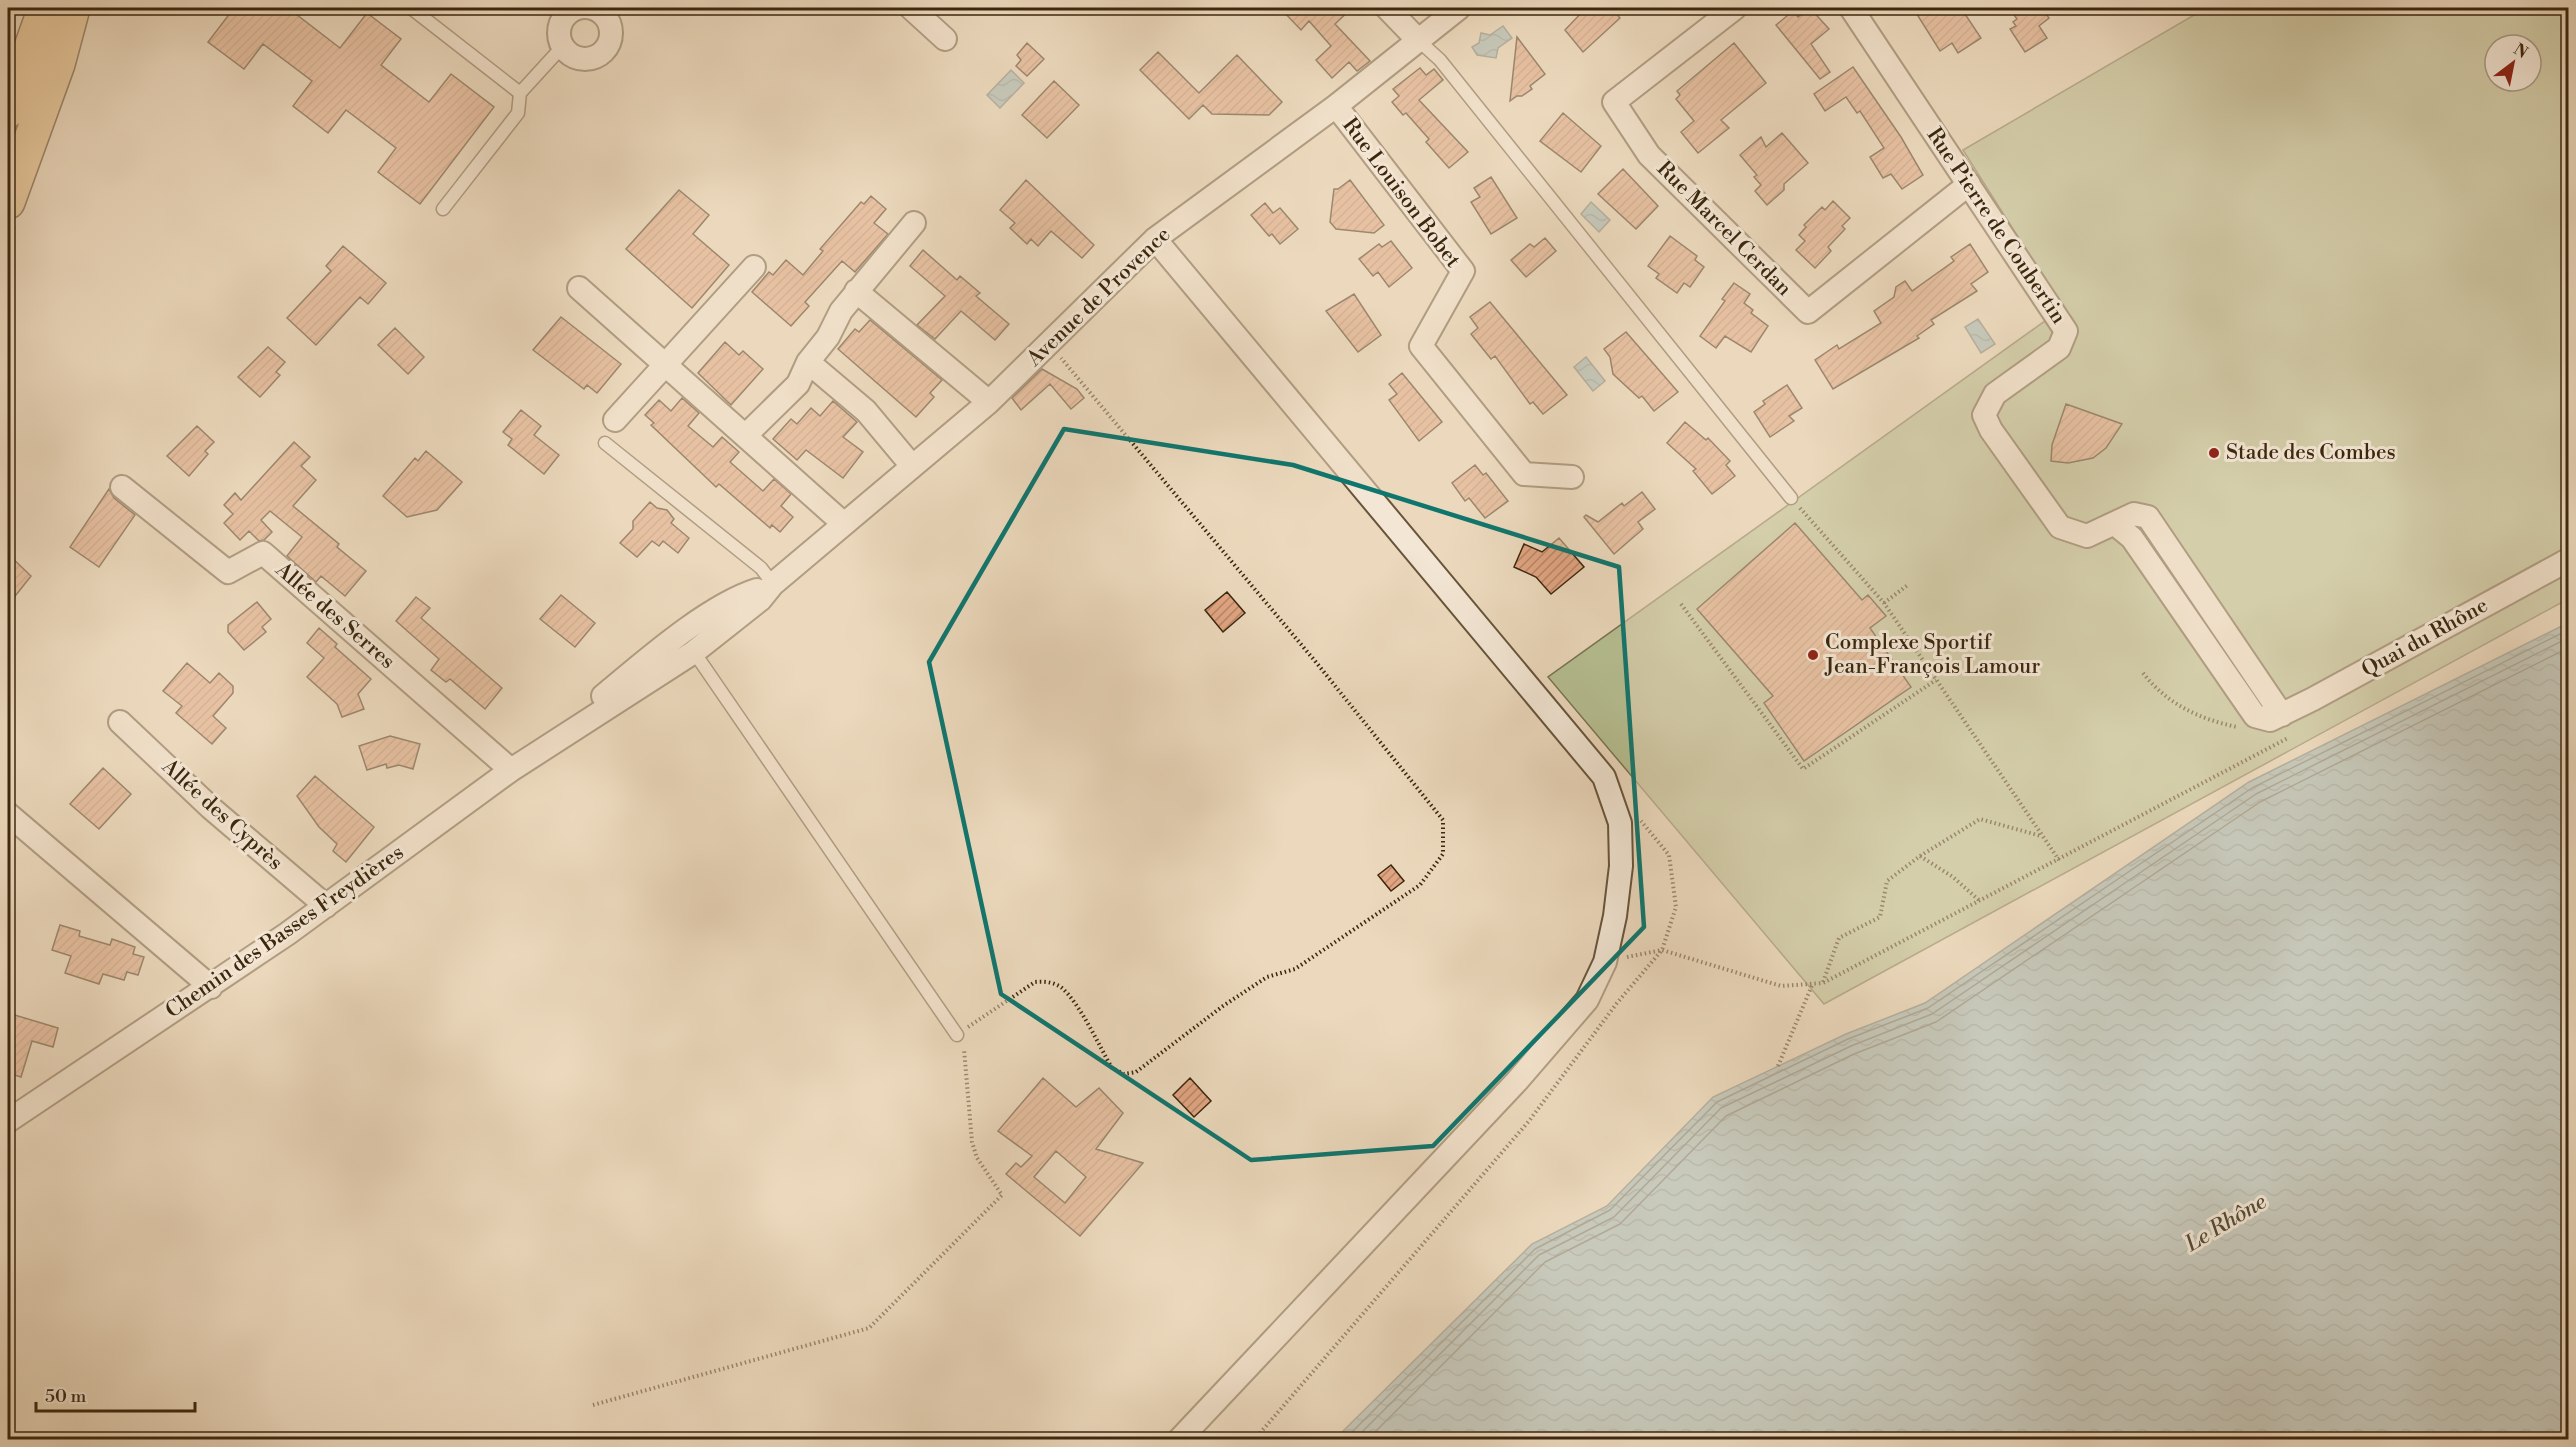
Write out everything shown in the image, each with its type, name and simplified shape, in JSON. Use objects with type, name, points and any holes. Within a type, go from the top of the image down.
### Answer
[{"type":"main road","points":[[8,111],[45,8]]},
{"type":"main road","points":[[8,202],[58,64],[73,8]]},
{"type":"street","points":[[580,8],[598,9],[609,23],[610,40],[606,48],[592,59],[584,60],[568,53],[562,47],[559,31],[566,16],[580,8]]},
{"type":"street","points":[[911,8],[945,39]]},
{"type":"street","points":[[1387,8],[1417,39]]},
{"type":"street","name":"Avenue de Provence","points":[[777,582],[989,402],[1155,239],[1336,106],[1417,39],[1459,8]]},
{"type":"street","name":"Rue Marcel Cerdan","points":[[1735,8],[1614,102],[1649,155],[1808,312],[1969,184]]},
{"type":"street","name":"Rue Pierre de Coubertin","points":[[1851,8],[2066,331],[2059,348],[1995,394],[1984,415],[1991,430],[2060,527],[2088,537],[2115,524]]},
{"type":"street","name":"Rue Louison Bobet","points":[[1336,106],[1463,271],[1421,346],[1524,474],[1572,477]]},
{"type":"street","points":[[747,435],[787,398],[798,384],[808,362],[828,337],[856,291],[914,223]]},
{"type":"street","points":[[1155,239],[1604,777],[1620,823],[1621,866],[1615,916],[1605,962],[1587,1000],[1553,1041],[1179,1440]]},
{"type":"street","points":[[615,420],[754,267]]},
{"type":"street","points":[[579,288],[747,435],[844,524]]},
{"type":"street","points":[[856,291],[989,402]]},
{"type":"street","points":[[808,362],[866,411],[912,466]]},
{"type":"street","name":"Allée des Serres","points":[[122,488],[228,572],[263,553],[511,770]]},
{"type":"street","points":[[2134,514],[2148,517],[2282,715],[2270,720],[2254,716],[2132,538],[2115,524],[2134,514]]},
{"type":"street","name":"Quai du Rhône","points":[[2282,715],[2568,560]]},
{"type":"street","name":"Chemin des Basses Freydières","points":[[8,1120],[210,987],[326,906],[511,770],[694,652],[761,599],[777,582]]},
{"type":"street","name":"Chemin des Basses Freydières","points":[[559,739],[586,710],[658,650],[746,593],[777,582]]},
{"type":"street","name":"Allée des Cyprès","points":[[120,722],[211,808],[326,906]]},
{"type":"street","points":[[8,814],[210,987]]},
{"type":"lane","points":[[411,8],[520,93]]},
{"type":"lane","points":[[1417,39],[1440,60],[1791,498]]},
{"type":"lane","points":[[443,209],[518,113],[520,93],[562,47]]},
{"type":"lane","points":[[605,442],[777,582]]},
{"type":"lane","points":[[694,652],[957,1035]]},
{"type":"path","points":[[593,1405],[869,1328],[1002,1195],[977,1158],[972,1142],[966,1053],[957,1035],[1035,982],[1047,981],[1061,987],[1071,999],[1112,1068],[1124,1074],[1136,1072],[1249,988],[1267,977],[1296,969],[1420,885],[1443,854],[1443,820],[1316,661],[1049,344]]},
{"type":"path","points":[[1791,498],[1884,603],[2059,860]]},
{"type":"path","points":[[1884,603],[1909,584]]},
{"type":"path","points":[[1681,604],[1803,769],[1936,680]]},
{"type":"path","points":[[2143,673],[2158,692],[2208,721],[2237,727],[2254,716]]},
{"type":"path","points":[[1605,962],[1662,950],[1781,986],[1823,983],[2295,734]]},
{"type":"path","points":[[1823,983],[1839,938],[1880,917],[1887,881],[1920,856],[1980,819],[2043,837]]},
{"type":"path","points":[[1254,1440],[1529,1121],[1617,1003],[1662,950],[1676,907],[1670,855],[1640,820]]},
{"type":"path","points":[[1920,856],[1953,877],[1980,901]]},
{"type":"path","points":[[1778,1066],[1813,983]]},
{"type":"highlighted area","points":[[1064,429],[1293,465],[1619,567],[1644,927],[1433,1146],[1251,1160],[1001,994],[929,662]]},
{"type":"green space","name":"Stade des Combes","points":[[2206,8],[2568,8],[2568,599],[1824,1004],[1548,677],[2063,308],[1963,150]]},
{"type":"water","points":[[1503,26],[1512,38],[1498,48],[1496,58],[1477,55],[1472,47],[1479,43],[1481,33],[1490,35]]},
{"type":"water","points":[[1011,70],[1024,83],[1000,108],[987,95]]},
{"type":"water","points":[[1591,202],[1610,220],[1599,232],[1581,214]]},
{"type":"water","points":[[1978,319],[1995,344],[1981,353],[1965,327]]},
{"type":"water","points":[[1586,357],[1605,381],[1593,391],[1574,367]]},
{"type":"water","name":"Le Rhône","points":[[2568,623],[2568,1439],[1335,1439],[1532,1244],[1607,1206],[1713,1097],[1846,1034],[1925,1003],[2249,782]]},
{"type":"building","points":[[234,8],[288,8],[340,48],[367,13],[401,39],[381,65],[429,102],[451,74],[494,107],[420,204],[378,172],[396,148],[346,110],[328,133],[293,106],[312,81],[263,44],[244,69],[208,42]]},
{"type":"building","points":[[1280,8],[1352,8],[1335,24],[1370,61],[1357,71],[1349,62],[1332,78],[1316,60],[1331,46],[1309,21],[1301,30]]},
{"type":"building","points":[[1586,8],[1611,8],[1620,18],[1583,52],[1565,30]]},
{"type":"building","points":[[1810,8],[1829,29],[1811,44],[1830,72],[1820,79],[1776,25],[1793,11],[1798,17]]},
{"type":"building","points":[[1913,8],[1961,8],[1981,38],[1958,53],[1952,43],[1940,51]]},
{"type":"building","points":[[2009,8],[2042,8],[2049,18],[2039,26],[2047,38],[2025,52],[2010,29],[2016,26],[2013,22],[2017,19]]},
{"type":"building","points":[[1517,37],[1545,74],[1530,86],[1532,89],[1510,101]]},
{"type":"building","points":[[1027,43],[1044,59],[1027,76],[1016,66],[1021,60],[1017,55]]},
{"type":"building","points":[[1734,43],[1766,83],[1721,120],[1729,128],[1698,153],[1681,132],[1694,121],[1676,99],[1680,95],[1677,91]]},
{"type":"building","points":[[1158,52],[1199,93],[1237,55],[1282,102],[1269,115],[1212,114],[1203,105],[1189,119],[1140,70]]},
{"type":"building","points":[[1853,67],[1901,137],[1923,175],[1902,189],[1891,174],[1883,178],[1870,157],[1884,148],[1860,111],[1857,113],[1846,97],[1825,111],[1814,94]]},
{"type":"building","points":[[1420,68],[1426,75],[1434,69],[1443,80],[1419,100],[1468,152],[1449,168],[1426,142],[1429,139],[1406,113],[1403,115],[1392,102],[1399,96],[1393,89]]},
{"type":"building","points":[[1054,81],[1079,105],[1047,138],[1022,115]]},
{"type":"building","points":[[1563,113],[1601,146],[1581,172],[1540,141]]},
{"type":"building","points":[[1782,133],[1808,163],[1784,184],[1784,190],[1767,205],[1755,191],[1761,185],[1754,177],[1757,175],[1740,155],[1761,137],[1766,147]]},
{"type":"building","points":[[1623,169],[1658,206],[1636,229],[1598,194]]},
{"type":"building","points":[[1491,177],[1517,218],[1491,234],[1471,202],[1480,197],[1474,188]]},
{"type":"building","points":[[1026,180],[1094,245],[1082,258],[1051,231],[1038,246],[1031,239],[1027,244],[1010,228],[1015,223],[1000,210]]},
{"type":"building","points":[[1350,180],[1384,225],[1374,233],[1336,229],[1330,222],[1334,189],[1338,189]]},
{"type":"building","points":[[679,190],[709,215],[693,234],[729,265],[692,308],[626,249]]},
{"type":"building","points":[[871,196],[886,209],[874,223],[888,234],[855,272],[842,261],[805,302],[809,306],[791,326],[752,292],[769,272],[773,275],[786,260],[803,275],[823,251],[820,249],[861,202],[864,204]]},
{"type":"building","points":[[1833,201],[1850,218],[1842,226],[1845,229],[1828,247],[1831,251],[1815,268],[1796,250],[1805,241],[1799,235],[1806,227],[1804,225],[1822,207],[1825,210]]},
{"type":"building","points":[[1265,203],[1273,213],[1280,208],[1298,229],[1280,244],[1272,234],[1269,236],[1251,215]]},
{"type":"building","points":[[1670,236],[1697,256],[1695,260],[1704,267],[1690,287],[1684,283],[1677,293],[1656,278],[1659,274],[1648,266]]},
{"type":"building","points":[[1545,238],[1556,251],[1526,277],[1511,260],[1530,244],[1534,247]]},
{"type":"building","points":[[1391,241],[1412,268],[1389,287],[1378,272],[1373,276],[1359,259],[1379,244],[1382,247]]},
{"type":"building","points":[[1970,244],[1988,272],[1971,284],[1977,291],[1931,320],[1934,324],[1917,336],[1919,338],[1833,389],[1815,360],[1837,345],[1839,349],[1881,323],[1874,311],[1894,297],[1896,287],[1905,281],[1912,291],[1954,261],[1951,257]]},
{"type":"building","points":[[343,246],[386,283],[368,304],[360,297],[316,345],[287,318],[331,271],[326,266]]},
{"type":"building","points":[[923,250],[957,280],[960,276],[980,293],[976,296],[1009,324],[995,340],[961,311],[935,339],[917,325],[945,296],[910,266]]},
{"type":"building","points":[[1734,283],[1750,294],[1744,303],[1753,310],[1751,313],[1768,326],[1751,352],[1725,336],[1716,348],[1700,336],[1725,301],[1722,299]]},
{"type":"building","points":[[1354,294],[1381,335],[1358,352],[1326,311]]},
{"type":"building","points":[[1490,302],[1567,395],[1543,414],[1533,402],[1530,404],[1495,356],[1491,359],[1471,334],[1478,328],[1470,317]]},
{"type":"building","points":[[561,317],[621,364],[597,393],[587,385],[584,389],[533,350]]},
{"type":"building","points":[[870,320],[942,380],[930,393],[934,397],[916,417],[838,349],[855,329],[859,332]]},
{"type":"building","points":[[395,328],[424,357],[408,374],[378,345]]},
{"type":"building","points":[[1626,332],[1678,392],[1654,411],[1642,396],[1639,398],[1613,374],[1610,357],[1604,349]]},
{"type":"building","points":[[725,342],[739,355],[743,351],[763,369],[731,405],[698,373]]},
{"type":"building","points":[[268,347],[285,362],[276,372],[280,375],[260,397],[238,377]]},
{"type":"building","points":[[1042,369],[1077,389],[1084,398],[1071,409],[1050,384],[1021,410],[1012,398]]},
{"type":"building","points":[[1402,373],[1442,422],[1419,441],[1389,400],[1397,394],[1389,384]]},
{"type":"building","points":[[1787,385],[1802,408],[1789,416],[1794,421],[1770,437],[1754,412],[1765,404],[1763,401]]},
{"type":"building","points":[[682,398],[699,413],[688,426],[713,447],[722,437],[739,452],[730,462],[763,491],[774,479],[791,494],[781,506],[793,517],[780,532],[772,525],[770,528],[719,484],[716,487],[651,425],[654,423],[645,415],[659,400],[671,411]]},
{"type":"building","points":[[833,401],[857,422],[843,437],[863,452],[843,478],[806,450],[797,460],[773,439],[791,419],[797,424],[811,408],[820,416]]},
{"type":"building","points":[[2066,404],[2122,424],[2106,448],[2093,458],[2068,463],[2051,461],[2052,445]]},
{"type":"building","points":[[521,410],[541,426],[534,435],[559,455],[544,474],[508,445],[512,439],[503,432]]},
{"type":"building","points":[[1685,422],[1706,440],[1708,438],[1730,461],[1726,465],[1735,476],[1712,494],[1693,471],[1696,469],[1667,443]]},
{"type":"building","points":[[197,426],[214,442],[205,451],[208,454],[189,476],[167,456]]},
{"type":"building","points":[[294,442],[310,457],[301,466],[316,480],[293,506],[339,544],[337,547],[366,571],[345,596],[321,576],[316,582],[287,556],[302,537],[270,511],[261,520],[272,532],[264,540],[259,541],[249,531],[240,540],[224,523],[233,514],[224,505],[235,493],[241,500]]},
{"type":"building","points":[[426,451],[462,482],[437,510],[407,517],[383,496],[415,458],[418,461]]},
{"type":"building","points":[[1475,465],[1483,475],[1486,473],[1508,501],[1485,518],[1469,498],[1465,501],[1452,483]]},
{"type":"building","points":[[109,489],[114,498],[135,515],[99,567],[70,547]]},
{"type":"building","points":[[1642,492],[1655,509],[1638,522],[1643,529],[1614,554],[1584,517],[1586,515],[1598,522],[1622,503],[1624,506]]},
{"type":"building","points":[[650,502],[657,508],[667,510],[674,519],[671,523],[689,538],[678,553],[663,541],[659,546],[652,541],[637,557],[620,543],[633,529],[633,521]]},
{"type":"building","name":"Complexe Sportif Jean-François Lamour","points":[[1795,523],[1862,600],[1868,595],[1886,616],[1870,628],[1911,687],[1804,761],[1764,703],[1773,696],[1697,609]]},
{"type":"building","points":[[1559,538],[1584,567],[1551,594],[1536,577],[1514,567],[1524,544],[1542,552]]},
{"type":"building","points":[[8,554],[31,576],[8,605]]},
{"type":"building","points":[[1227,592],[1245,613],[1223,632],[1205,610]]},
{"type":"building","points":[[561,595],[595,623],[575,647],[540,619]]},
{"type":"building","points":[[416,597],[430,608],[421,618],[502,688],[485,709],[450,679],[446,682],[431,670],[439,659],[396,621]]},
{"type":"building","points":[[257,602],[271,619],[262,627],[266,632],[244,650],[228,632],[228,625]]},
{"type":"building","points":[[319,628],[337,644],[335,647],[371,679],[358,694],[364,709],[342,717],[337,704],[307,677],[324,658],[307,643]]},
{"type":"building","points":[[187,663],[210,683],[219,673],[233,686],[233,693],[213,716],[226,728],[212,744],[176,713],[182,706],[163,691]]},
{"type":"building","points":[[390,736],[420,744],[413,769],[399,765],[387,768],[386,764],[367,770],[359,746]]},
{"type":"building","points":[[103,768],[131,794],[99,829],[70,804]]},
{"type":"building","points":[[315,776],[374,827],[346,862],[333,851],[337,844],[319,827],[297,796]]},
{"type":"building","points":[[1391,865],[1404,881],[1391,891],[1378,875]]},
{"type":"building","points":[[60,925],[80,931],[79,936],[110,945],[112,939],[135,947],[133,954],[144,957],[138,975],[127,972],[124,980],[103,974],[99,984],[65,973],[71,956],[52,950]]},
{"type":"building","points":[[8,1013],[58,1028],[53,1047],[32,1041],[21,1077],[8,1073]]},
{"type":"building","points":[[1043,1078],[1076,1107],[1099,1088],[1123,1113],[1096,1149],[1143,1163],[1080,1236],[1006,1174],[1016,1163],[1021,1167],[1032,1156],[998,1131]],"holes":[[[1056,1151],[1086,1177],[1065,1203],[1034,1177]]]},
{"type":"building","points":[[1190,1078],[1211,1101],[1194,1117],[1173,1095]]},
{"type":"place","name":"Stade des Combes","points":[[2214,453]]},
{"type":"place","name":"Complexe Sportif Jean-François Lamour","points":[[1813,655]]}]
